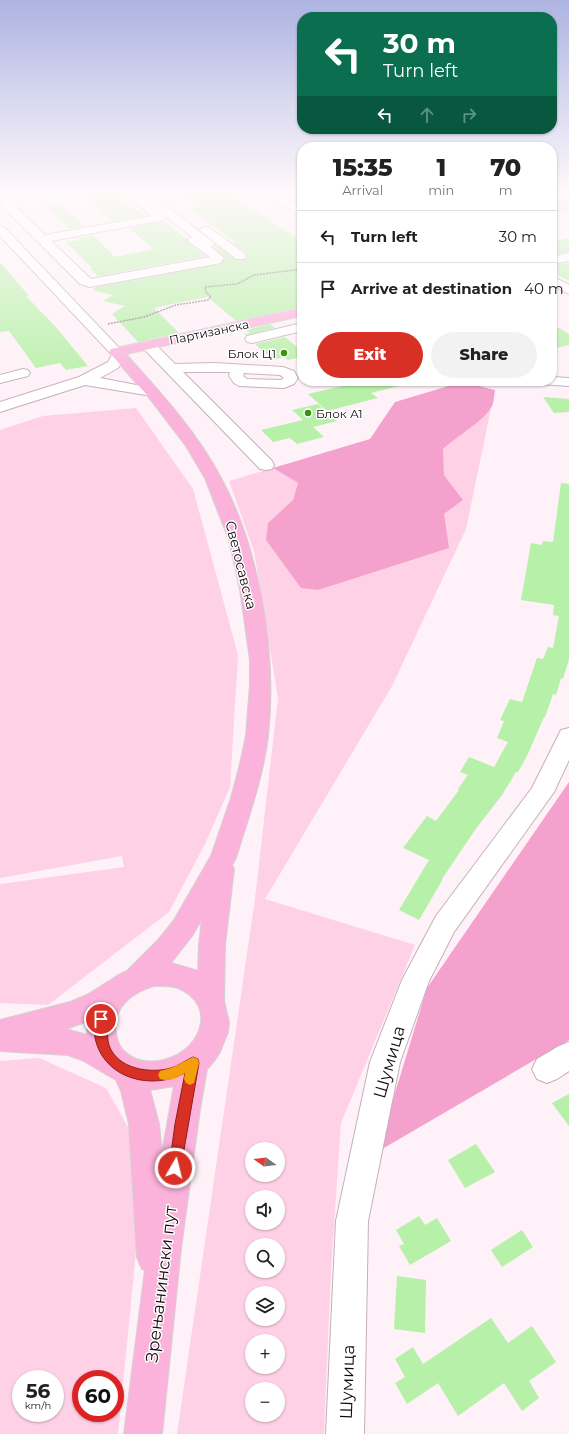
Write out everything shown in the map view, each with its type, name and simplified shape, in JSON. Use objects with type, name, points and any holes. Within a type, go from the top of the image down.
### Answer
[{"type":"main road","name":"Партизанска","points":[[117,354],[148,345],[295,314]]},
{"type":"main road","name":"Светосавска","points":[[117,354],[152,392],[193,445],[213,478],[238,540],[250,589],[260,660],[260,709],[257,736],[250,770],[243,798],[223,858]]},
{"type":"main road","points":[[157,1302],[144,1124],[136,1091],[121,1067],[104,1050],[100,1035],[101,1019],[108,1003],[168,948],[183,928],[223,858]]},
{"type":"main road","points":[[210,1000],[212,945],[223,858]]},
{"type":"main road","points":[[0,1033],[74,1014],[97,1004],[128,985],[160,974],[172,974],[188,979],[201,988],[210,1000],[215,1013],[215,1026],[212,1040],[204,1052],[193,1063],[172,1074],[149,1077],[121,1067],[90,1049],[68,1042],[0,1038]]},
{"type":"main road","name":"Зрењанински пут","points":[[143,1434],[157,1302],[181,1124],[193,1063]]},
{"type":"street","name":"Светосавска","points":[[27,258],[117,354]]},
{"type":"street","points":[[61,258],[84,281],[90,284],[216,260],[218,258]]},
{"type":"street","points":[[557,283],[569,290]]},
{"type":"street","points":[[252,339],[297,327]]},
{"type":"street","points":[[148,345],[266,466]]},
{"type":"street","points":[[0,407],[84,380],[100,373],[113,365],[117,354]]},
{"type":"street","points":[[172,369],[206,367],[238,368]]},
{"type":"street","points":[[0,379],[23,373]]},
{"type":"street","points":[[84,380],[152,392]]},
{"type":"street","points":[[557,382],[569,382]]},
{"type":"street","name":"Шумица","points":[[345,1434],[352,1221],[385,1062],[416,980],[445,924],[542,792],[569,736]]},
{"type":"path","points":[[93,328],[144,317],[176,305],[208,300],[211,297],[206,292],[205,287],[237,284],[254,275],[297,270]]},
{"type":"shaded area","points":[[449,386],[478,386],[495,390],[493,404],[482,419],[443,449],[444,475],[463,500],[444,514],[449,548],[318,590],[301,588],[266,540],[268,523],[293,500],[298,483],[273,468],[370,439],[395,402]]},
{"type":"shaded area","points":[[136,408],[193,489],[238,655],[230,787],[205,844],[169,912],[48,1005],[0,1003],[0,884],[124,867],[122,856],[0,878],[0,430],[43,416]]},
{"type":"shaded area","points":[[491,408],[466,529],[392,686],[265,899],[415,945],[341,1123],[331,1269],[324,1434],[177,1434],[255,899],[278,698],[254,551],[229,481],[273,468],[298,483],[293,500],[268,523],[444,514],[463,500],[444,475],[443,449],[472,426]]},
{"type":"shaded area","points":[[569,782],[569,1040],[377,1152],[427,988]]},
{"type":"shaded area","points":[[39,1058],[106,1088],[133,1136],[141,1201],[124,1373],[124,1370],[72,1370],[72,1422],[119,1422],[118,1434],[0,1434],[0,1061]]},
{"type":"building","points":[[82,258],[196,258],[98,276],[90,269],[93,269]]},
{"type":"building","points":[[225,258],[244,260],[246,258],[297,258],[297,308],[236,321],[208,297],[167,305],[154,308],[179,333],[138,342],[112,314],[125,306],[103,301],[113,295],[92,290],[97,287],[220,264]]},
{"type":"building","points":[[0,262],[29,296],[26,296],[55,326],[88,366],[66,370],[60,363],[36,368],[9,331],[0,332]]},
{"type":"building","points":[[569,263],[569,281],[557,275],[557,264]]},
{"type":"building","points":[[270,324],[275,328],[246,335],[244,334],[250,333],[246,330]]},
{"type":"building","points":[[557,327],[569,334],[569,345],[557,348]]},
{"type":"building","points":[[285,337],[297,347],[297,358],[288,360],[284,357],[273,360],[255,344]]},
{"type":"building","points":[[342,386],[399,386],[371,393],[378,398],[327,411],[308,394]]},
{"type":"building","points":[[543,397],[569,399],[569,412],[554,413]]},
{"type":"building","points":[[318,404],[337,421],[313,427],[324,437],[297,444],[290,438],[273,442],[261,430],[303,420],[292,410]]},
{"type":"building","points":[[561,483],[569,484],[569,659],[563,679],[561,678],[556,695],[553,694],[545,717],[518,772],[516,772],[502,795],[475,830],[442,879],[419,920],[399,910],[429,860],[403,848],[427,816],[436,821],[459,790],[458,789],[468,775],[460,772],[469,757],[494,767],[508,742],[497,738],[504,721],[500,720],[510,699],[522,702],[537,658],[543,659],[548,647],[553,648],[559,616],[553,615],[554,605],[521,600],[531,543],[542,545],[543,541],[553,542]]},
{"type":"building","points":[[569,1094],[569,1126],[552,1103]]},
{"type":"building","points":[[476,1144],[495,1172],[465,1188],[448,1160]]},
{"type":"building","points":[[419,1216],[425,1225],[437,1218],[451,1241],[410,1265],[399,1246],[404,1244],[396,1230]]},
{"type":"building","points":[[522,1230],[533,1247],[502,1267],[491,1250]]},
{"type":"building","points":[[397,1276],[426,1280],[425,1333],[394,1329]]},
{"type":"building","points":[[491,1318],[508,1343],[532,1326],[556,1362],[529,1381],[539,1398],[522,1411],[504,1383],[458,1416],[438,1383],[407,1404],[395,1383],[405,1377],[395,1359],[413,1347],[423,1364]]},
{"type":"slow traffic","points":[[165,1075],[172,1074],[193,1063],[190,1079]]},
{"type":"place","name":"Блок Ц1","points":[[284,353]]},
{"type":"place","name":"Блок А1","points":[[308,413]]},
{"type":"route","points":[[101,1019],[100,1035],[104,1050],[114,1063],[127,1071],[149,1077],[172,1074],[193,1063],[181,1124],[175,1168]]}]
